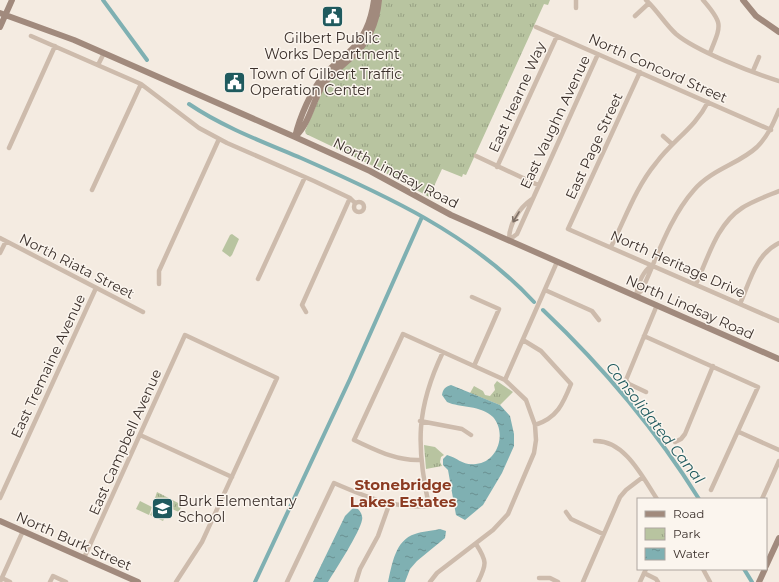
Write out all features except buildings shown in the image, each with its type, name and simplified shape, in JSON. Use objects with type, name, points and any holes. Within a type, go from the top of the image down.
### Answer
[{"type":"main road","points":[[0,27],[3,14],[12,0]]},
{"type":"main road","points":[[295,136],[297,128],[318,84],[330,69],[355,47],[364,34],[370,21],[374,0]]},
{"type":"main road","points":[[295,136],[302,130],[318,93],[326,81],[357,52],[367,40],[374,25],[379,0]]},
{"type":"main road","points":[[743,0],[756,16],[779,32]]},
{"type":"main road","name":"North Lindsay Road","points":[[3,14],[49,30],[295,136],[370,171],[451,215],[779,359]]},
{"type":"main road","name":"North Burk Street","points":[[0,521],[138,582]]},
{"type":"main road","points":[[767,564],[779,538]]},
{"type":"main road","points":[[759,582],[765,570]]},
{"type":"street","points":[[576,0],[576,8]]},
{"type":"street","points":[[703,0],[714,12],[719,23],[718,32],[710,53]]},
{"type":"street","points":[[635,16],[648,1],[675,33],[690,43],[710,53],[779,81]]},
{"type":"street","name":"North Concord Street","points":[[536,26],[770,130]]},
{"type":"street","points":[[31,36],[142,84],[188,121],[219,139],[350,198],[356,203]]},
{"type":"street","name":"East Hearne Way","points":[[497,167],[557,36]]},
{"type":"street","points":[[9,148],[55,46]]},
{"type":"street","points":[[98,65],[104,53]]},
{"type":"street","name":"East Vaughn Avenue","points":[[508,240],[517,234],[598,54]]},
{"type":"street","points":[[753,71],[759,57]]},
{"type":"street","name":"East Page Street","points":[[568,229],[640,72]]},
{"type":"street","points":[[92,190],[142,84]]},
{"type":"street","points":[[611,247],[644,179],[672,144],[695,123],[708,102]]},
{"type":"street","points":[[636,296],[637,288],[646,270],[652,265],[681,206],[695,189],[711,174],[756,147],[770,130],[779,110]]},
{"type":"street","points":[[663,136],[672,144]]},
{"type":"street","points":[[159,284],[159,271],[219,139]]},
{"type":"street","points":[[476,156],[538,185]]},
{"type":"street","points":[[258,279],[305,177]]},
{"type":"street","points":[[696,284],[720,231],[727,220],[743,207],[779,191]]},
{"type":"street","points":[[306,312],[302,305],[350,198]]},
{"type":"street","name":"East Vaughn Avenue","points":[[508,240],[508,231],[516,216],[532,199]]},
{"type":"street","name":"North Heritage Drive","points":[[568,229],[779,321]]},
{"type":"street","name":"North Riata Street","points":[[0,238],[143,312]]},
{"type":"street","points":[[0,253],[6,241]]},
{"type":"street","points":[[740,304],[761,256],[768,248],[779,243]]},
{"type":"street","points":[[505,380],[558,262]]},
{"type":"street","name":"East Tremaine Avenue","points":[[0,498],[96,288]]},
{"type":"street","points":[[545,290],[592,311],[600,320]]},
{"type":"street","points":[[472,297],[499,309],[474,366]]},
{"type":"street","points":[[646,392],[629,384],[626,380],[657,305]]},
{"type":"street","points":[[420,460],[410,460],[388,455],[354,440],[404,334],[505,380],[526,400],[536,425],[534,453],[508,514],[501,523],[437,573],[430,582]]},
{"type":"street","name":"East Campbell Avenue","points":[[84,558],[185,335],[277,378],[232,477]]},
{"type":"street","points":[[644,336],[758,387],[739,432],[711,490]]},
{"type":"street","points":[[523,340],[541,350],[571,384],[558,412],[546,421],[536,425]]},
{"type":"street","points":[[287,582],[334,483],[389,504],[416,507],[428,506],[420,460],[420,421],[428,388],[443,352]]},
{"type":"street","points":[[675,442],[681,439],[685,434],[713,366]]},
{"type":"street","points":[[420,421],[462,429],[471,435]]},
{"type":"street","points":[[739,432],[779,450]]},
{"type":"street","points":[[140,435],[232,477],[202,542],[176,582]]},
{"type":"street","points":[[595,441],[602,441],[620,449],[643,477],[656,498]]},
{"type":"street","points":[[762,498],[779,461]]},
{"type":"street","points":[[583,582],[603,534],[623,493],[643,477]]},
{"type":"street","points":[[356,582],[360,569],[378,536],[389,504]]},
{"type":"street","points":[[566,512],[571,519],[603,534]]},
{"type":"street","points":[[10,582],[1,580],[23,531]]},
{"type":"street","points":[[476,544],[485,558],[485,565],[478,582]]},
{"type":"street","points":[[703,570],[710,582]]},
{"type":"street","points":[[641,582],[645,571],[658,582]]},
{"type":"street","points":[[50,582],[53,576],[66,582]]},
{"type":"street","points":[[539,578],[550,578],[558,582]]},
{"type":"green space","points":[[381,0],[550,0],[548,5],[544,4],[466,175],[463,174],[462,177],[442,169],[429,197],[371,165],[306,134],[305,131],[325,85],[335,73],[357,55]]},
{"type":"green space","points":[[232,234],[239,239],[230,257],[222,251],[230,235]]},
{"type":"green space","points":[[497,381],[513,392],[500,405],[470,393],[474,386],[483,391],[485,395],[490,396],[495,390],[494,385]]},
{"type":"green space","points":[[424,445],[435,447],[444,455],[441,457],[440,462],[442,466],[426,469]]},
{"type":"green space","points":[[157,492],[182,505],[179,512],[167,507],[168,504],[155,498]]},
{"type":"green space","points":[[140,501],[152,507],[149,515],[136,509]]},
{"type":"green space","points":[[154,507],[167,513],[163,521],[150,515]]},
{"type":"water","points":[[451,385],[500,405],[510,416],[514,434],[514,446],[502,473],[483,505],[465,520],[456,515],[448,470],[443,465],[443,459],[447,455],[468,464],[484,462],[495,452],[500,438],[497,424],[493,417],[488,413],[483,410],[447,402],[442,393],[445,388]]},
{"type":"water","points":[[353,508],[359,510],[362,514],[362,519],[360,526],[342,560],[328,582],[313,582],[345,516]]},
{"type":"water","points":[[440,529],[446,531],[445,538],[417,561],[410,569],[405,582],[388,582],[396,554],[403,542],[408,537],[415,534]]},
{"type":"waterway","points":[[103,0],[147,60]]},
{"type":"waterway","points":[[189,104],[229,127],[364,187],[425,218],[455,236],[483,256],[534,302]]},
{"type":"waterway","points":[[255,582],[350,379],[422,217]]},
{"type":"waterway","name":"Consolidated Canal","points":[[543,310],[586,353],[627,399],[665,448],[698,498]]},
{"type":"waterway","name":"Consolidated Canal","points":[[745,570],[752,582]]},
{"type":"place","name":"Gilbert Public Works Department","points":[[332,16]]},
{"type":"place","name":"Town of Gilbert Traffic Operation Center","points":[[235,82]]},
{"type":"place","name":"Burk Elementary School","points":[[162,509]]},
{"type":"district","name":"Stonebridge Lakes Estates","points":[[403,494]]}]
